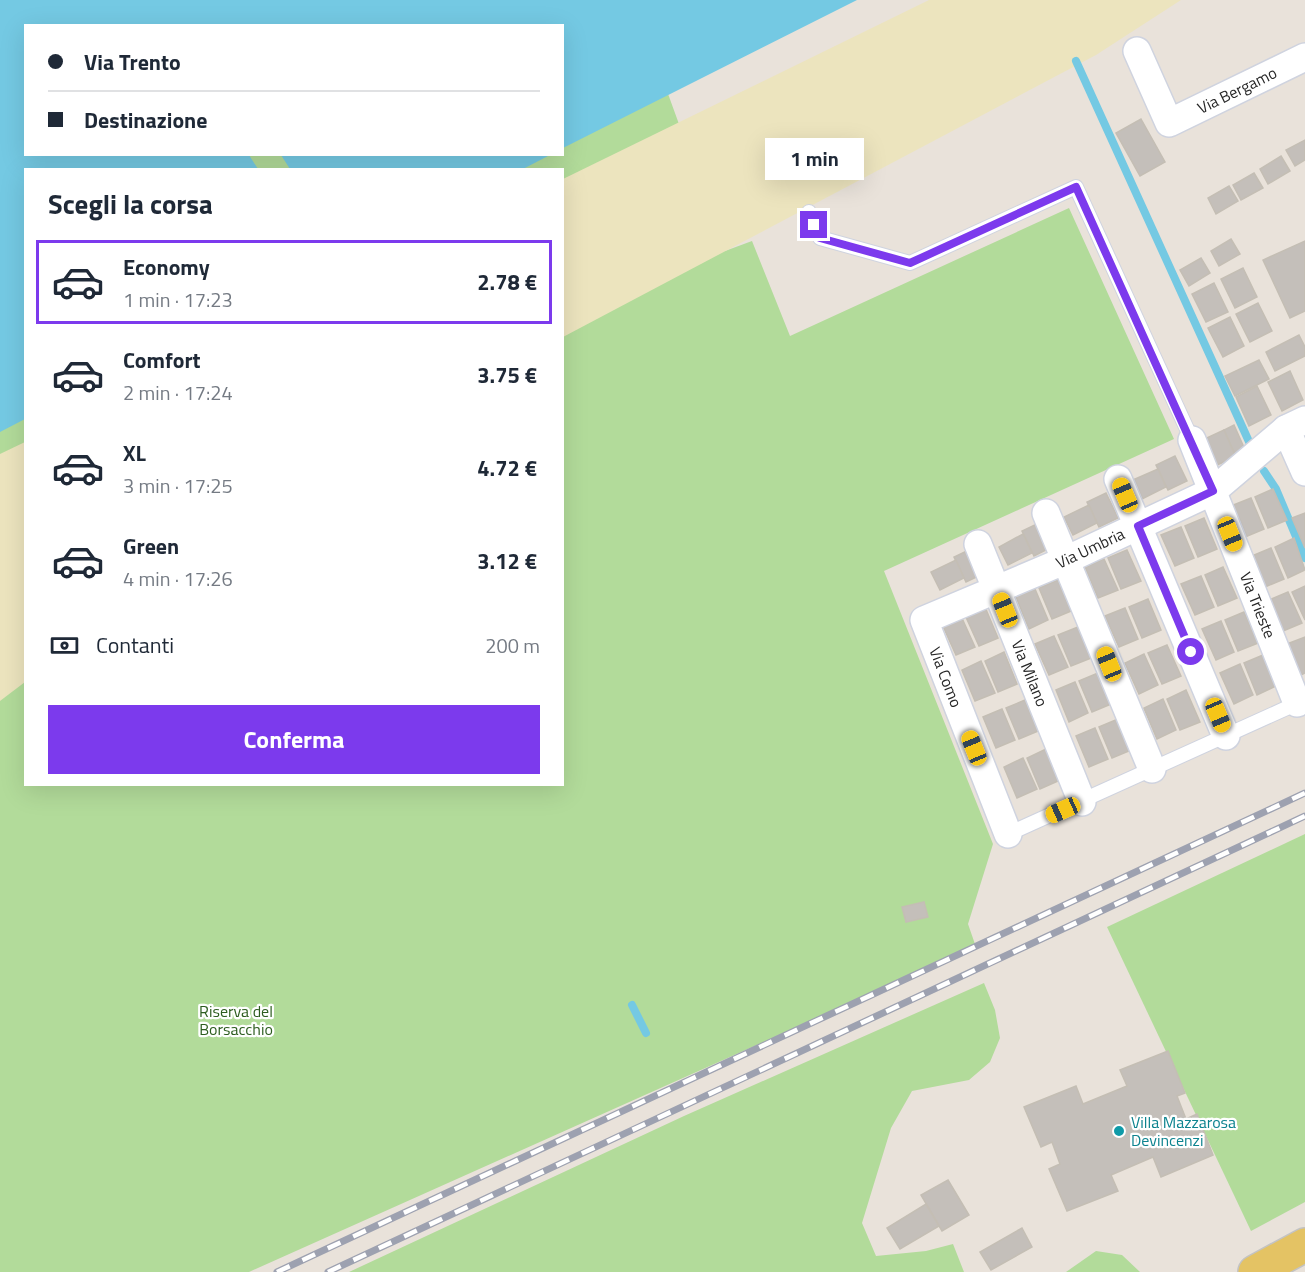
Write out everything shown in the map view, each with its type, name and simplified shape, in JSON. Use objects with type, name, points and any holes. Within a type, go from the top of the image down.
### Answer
[{"type":"main road","points":[[1255,1272],[1305,1245]]},
{"type":"street","name":"Via Bergamo","points":[[1137,51],[1169,123],[1305,57]]},
{"type":"street","points":[[1296,424],[1305,472]]},
{"type":"street","name":"Via Umbria","points":[[924,620],[1066,560],[1213,491],[1296,424]]},
{"type":"street","name":"Via Trieste","points":[[1192,440],[1301,701]]},
{"type":"street","points":[[1118,479],[1226,736]]},
{"type":"street","points":[[1046,513],[1152,769]]},
{"type":"street","name":"Via Milano","points":[[978,544],[1082,802]]},
{"type":"street","name":"Via Como","points":[[924,620],[1008,834]]},
{"type":"lane","points":[[809,212],[820,238],[910,263],[1076,187],[1192,440]]},
{"type":"lane","points":[[1008,834],[1301,701]]},
{"type":"green space","name":"Riserva del Borsacchio","points":[[634,0],[725,251],[752,241],[790,336],[1069,208],[1174,439],[884,571],[993,844],[968,924],[976,947],[249,1272],[0,1272],[0,195],[24,182],[24,786],[564,786],[564,168],[50,168],[73,156],[564,156],[564,25]]},
{"type":"green space","points":[[1305,834],[1305,1202],[1251,1231],[1107,927]]},
{"type":"green space","points":[[984,983],[995,1010],[1000,1038],[990,1062],[969,1080],[912,1091],[891,1128],[862,1223],[876,1256],[926,1251],[953,1244],[964,1272],[349,1272],[684,1116]]},
{"type":"green space","points":[[1096,1251],[1122,1255],[1140,1272],[1066,1272]]},
{"type":"sand","points":[[929,0],[1181,0],[1096,55],[564,336],[564,179]]},
{"type":"sand","points":[[24,442],[24,683],[0,701],[0,454]]},
{"type":"water","points":[[0,0],[857,0],[564,147],[564,24],[24,24],[24,156],[250,156],[257,168],[24,168],[24,420],[0,432]]},
{"type":"water","points":[[282,156],[548,156],[525,168],[289,168]]},
{"type":"building","points":[[1141,119],[1165,162],[1140,176],[1116,133]]},
{"type":"building","points":[[1305,140],[1305,160],[1295,166],[1286,150]]},
{"type":"building","points":[[1281,156],[1290,171],[1268,184],[1260,169]]},
{"type":"building","points":[[1254,173],[1263,188],[1241,200],[1233,185]]},
{"type":"building","points":[[1229,186],[1238,201],[1216,214],[1208,198]]},
{"type":"building","points":[[1231,239],[1240,254],[1219,266],[1211,251]]},
{"type":"building","points":[[1305,241],[1305,311],[1290,318],[1263,260]]},
{"type":"building","points":[[1201,258],[1210,273],[1189,286],[1180,270]]},
{"type":"building","points":[[1243,268],[1257,297],[1235,308],[1221,279]]},
{"type":"building","points":[[1214,283],[1228,312],[1206,322],[1192,294]]},
{"type":"building","points":[[1258,303],[1272,331],[1250,342],[1236,314]]},
{"type":"building","points":[[1230,317],[1244,346],[1223,357],[1208,328]]},
{"type":"building","points":[[1299,335],[1305,347],[1305,356],[1275,371],[1266,352]]},
{"type":"building","points":[[1259,360],[1269,379],[1235,396],[1225,376]]},
{"type":"building","points":[[1290,371],[1303,400],[1282,411],[1268,382]]},
{"type":"building","points":[[1257,386],[1271,415],[1249,426],[1236,397]]},
{"type":"building","points":[[1234,425],[1246,452],[1236,457],[1224,430]]},
{"type":"building","points":[[1224,430],[1236,457],[1212,467],[1200,441]]},
{"type":"building","points":[[1175,456],[1187,481],[1168,490],[1156,465]]},
{"type":"building","points":[[1158,469],[1166,487],[1142,499],[1133,480]]},
{"type":"building","points":[[1273,489],[1287,520],[1268,528],[1255,497]]},
{"type":"building","points":[[1106,493],[1118,518],[1099,527],[1087,502]]},
{"type":"building","points":[[1251,498],[1264,529],[1245,537],[1231,506]]},
{"type":"building","points":[[1089,505],[1097,523],[1073,535],[1064,517]]},
{"type":"building","points":[[1305,513],[1305,548],[1292,518]]},
{"type":"building","points":[[1204,518],[1217,549],[1198,557],[1185,526]]},
{"type":"building","points":[[1041,522],[1052,547],[1034,556],[1022,531]]},
{"type":"building","points":[[1181,527],[1194,558],[1175,566],[1161,535]]},
{"type":"building","points":[[1023,534],[1032,553],[1008,565],[999,547]]},
{"type":"building","points":[[1294,538],[1305,570],[1288,578],[1275,547]]},
{"type":"building","points":[[973,548],[985,573],[966,582],[954,557]]},
{"type":"building","points":[[1271,548],[1284,579],[1265,587],[1252,556]]},
{"type":"building","points":[[1127,550],[1141,581],[1121,589],[1108,558]]},
{"type":"building","points":[[1104,559],[1118,590],[1098,598],[1085,567]]},
{"type":"building","points":[[956,560],[964,578],[940,590],[931,572]]},
{"type":"building","points":[[1223,567],[1237,598],[1218,606],[1205,575]]},
{"type":"building","points":[[1201,576],[1214,607],[1195,615],[1181,584]]},
{"type":"building","points":[[1058,580],[1071,611],[1052,619],[1039,588]]},
{"type":"building","points":[[1305,586],[1305,620],[1292,592]]},
{"type":"building","points":[[1035,589],[1048,620],[1029,629],[1016,597]]},
{"type":"building","points":[[1288,592],[1302,623],[1283,631],[1269,600]]},
{"type":"building","points":[[1148,599],[1161,630],[1142,638],[1129,607]]},
{"type":"building","points":[[985,607],[998,638],[979,646],[965,615]]},
{"type":"building","points":[[1125,608],[1138,639],[1119,647],[1105,616]]},
{"type":"building","points":[[1244,612],[1258,643],[1238,651],[1225,620]]},
{"type":"building","points":[[961,616],[975,647],[956,655],[942,624]]},
{"type":"building","points":[[1221,621],[1234,652],[1216,660],[1202,629]]},
{"type":"building","points":[[1078,627],[1091,658],[1071,666],[1058,635]]},
{"type":"building","points":[[1054,636],[1068,667],[1049,675],[1035,644]]},
{"type":"building","points":[[1305,637],[1305,673],[1301,675],[1287,644]]},
{"type":"building","points":[[1167,645],[1181,676],[1162,684],[1148,653]]},
{"type":"building","points":[[1004,652],[1017,684],[998,692],[985,661]]},
{"type":"building","points":[[1144,654],[1158,685],[1139,694],[1125,663]]},
{"type":"building","points":[[1263,655],[1276,686],[1257,695],[1244,663]]},
{"type":"building","points":[[981,661],[995,693],[975,701],[962,670]]},
{"type":"building","points":[[1240,664],[1253,695],[1234,704],[1220,673]]},
{"type":"building","points":[[1098,673],[1111,704],[1092,712],[1079,681]]},
{"type":"building","points":[[1075,682],[1088,713],[1069,722],[1056,690]]},
{"type":"building","points":[[1186,690],[1200,722],[1180,730],[1167,699]]},
{"type":"building","points":[[1163,699],[1176,730],[1157,739],[1144,708]]},
{"type":"building","points":[[1025,700],[1038,731],[1019,739],[1006,708]]},
{"type":"building","points":[[1002,709],[1015,740],[996,748],[983,717]]},
{"type":"building","points":[[1118,719],[1131,750],[1112,758],[1099,727]]},
{"type":"building","points":[[1095,728],[1108,759],[1089,767],[1076,736]]},
{"type":"building","points":[[1046,749],[1060,780],[1040,789],[1027,758]]},
{"type":"building","points":[[1023,758],[1037,789],[1017,798],[1004,767]]},
{"type":"building","points":[[924,902],[928,917],[906,922],[902,907]]},
{"type":"building","name":"Villa Mazzarosa Devincenzi","points":[[1168,1051],[1185,1093],[1177,1096],[1186,1119],[1197,1114],[1213,1155],[1161,1177],[1153,1157],[1111,1175],[1118,1191],[1067,1211],[1049,1169],[1060,1164],[1052,1142],[1041,1147],[1024,1107],[1076,1086],[1083,1104],[1127,1086],[1120,1070]]},
{"type":"building","points":[[948,1180],[969,1215],[942,1231],[921,1195]]},
{"type":"building","points":[[926,1204],[939,1226],[900,1249],[887,1228]]},
{"type":"building","points":[[1022,1228],[1032,1247],[991,1270],[980,1252]]},
{"type":"waterway","points":[[1076,61],[1251,446]]},
{"type":"waterway","points":[[1264,471],[1276,489],[1305,558]]},
{"type":"waterway","points":[[632,1005],[646,1033]]},
{"type":"railway","points":[[277,1272],[1305,793]]},
{"type":"railway","points":[[328,1272],[1305,816]]},
{"type":"place","name":"Villa Mazzarosa Devincenzi","points":[[1119,1131]]},
{"type":"route","points":[[814,225],[820,238],[910,263],[1076,187],[1192,440],[1213,491],[1138,526],[1191,652]]}]
